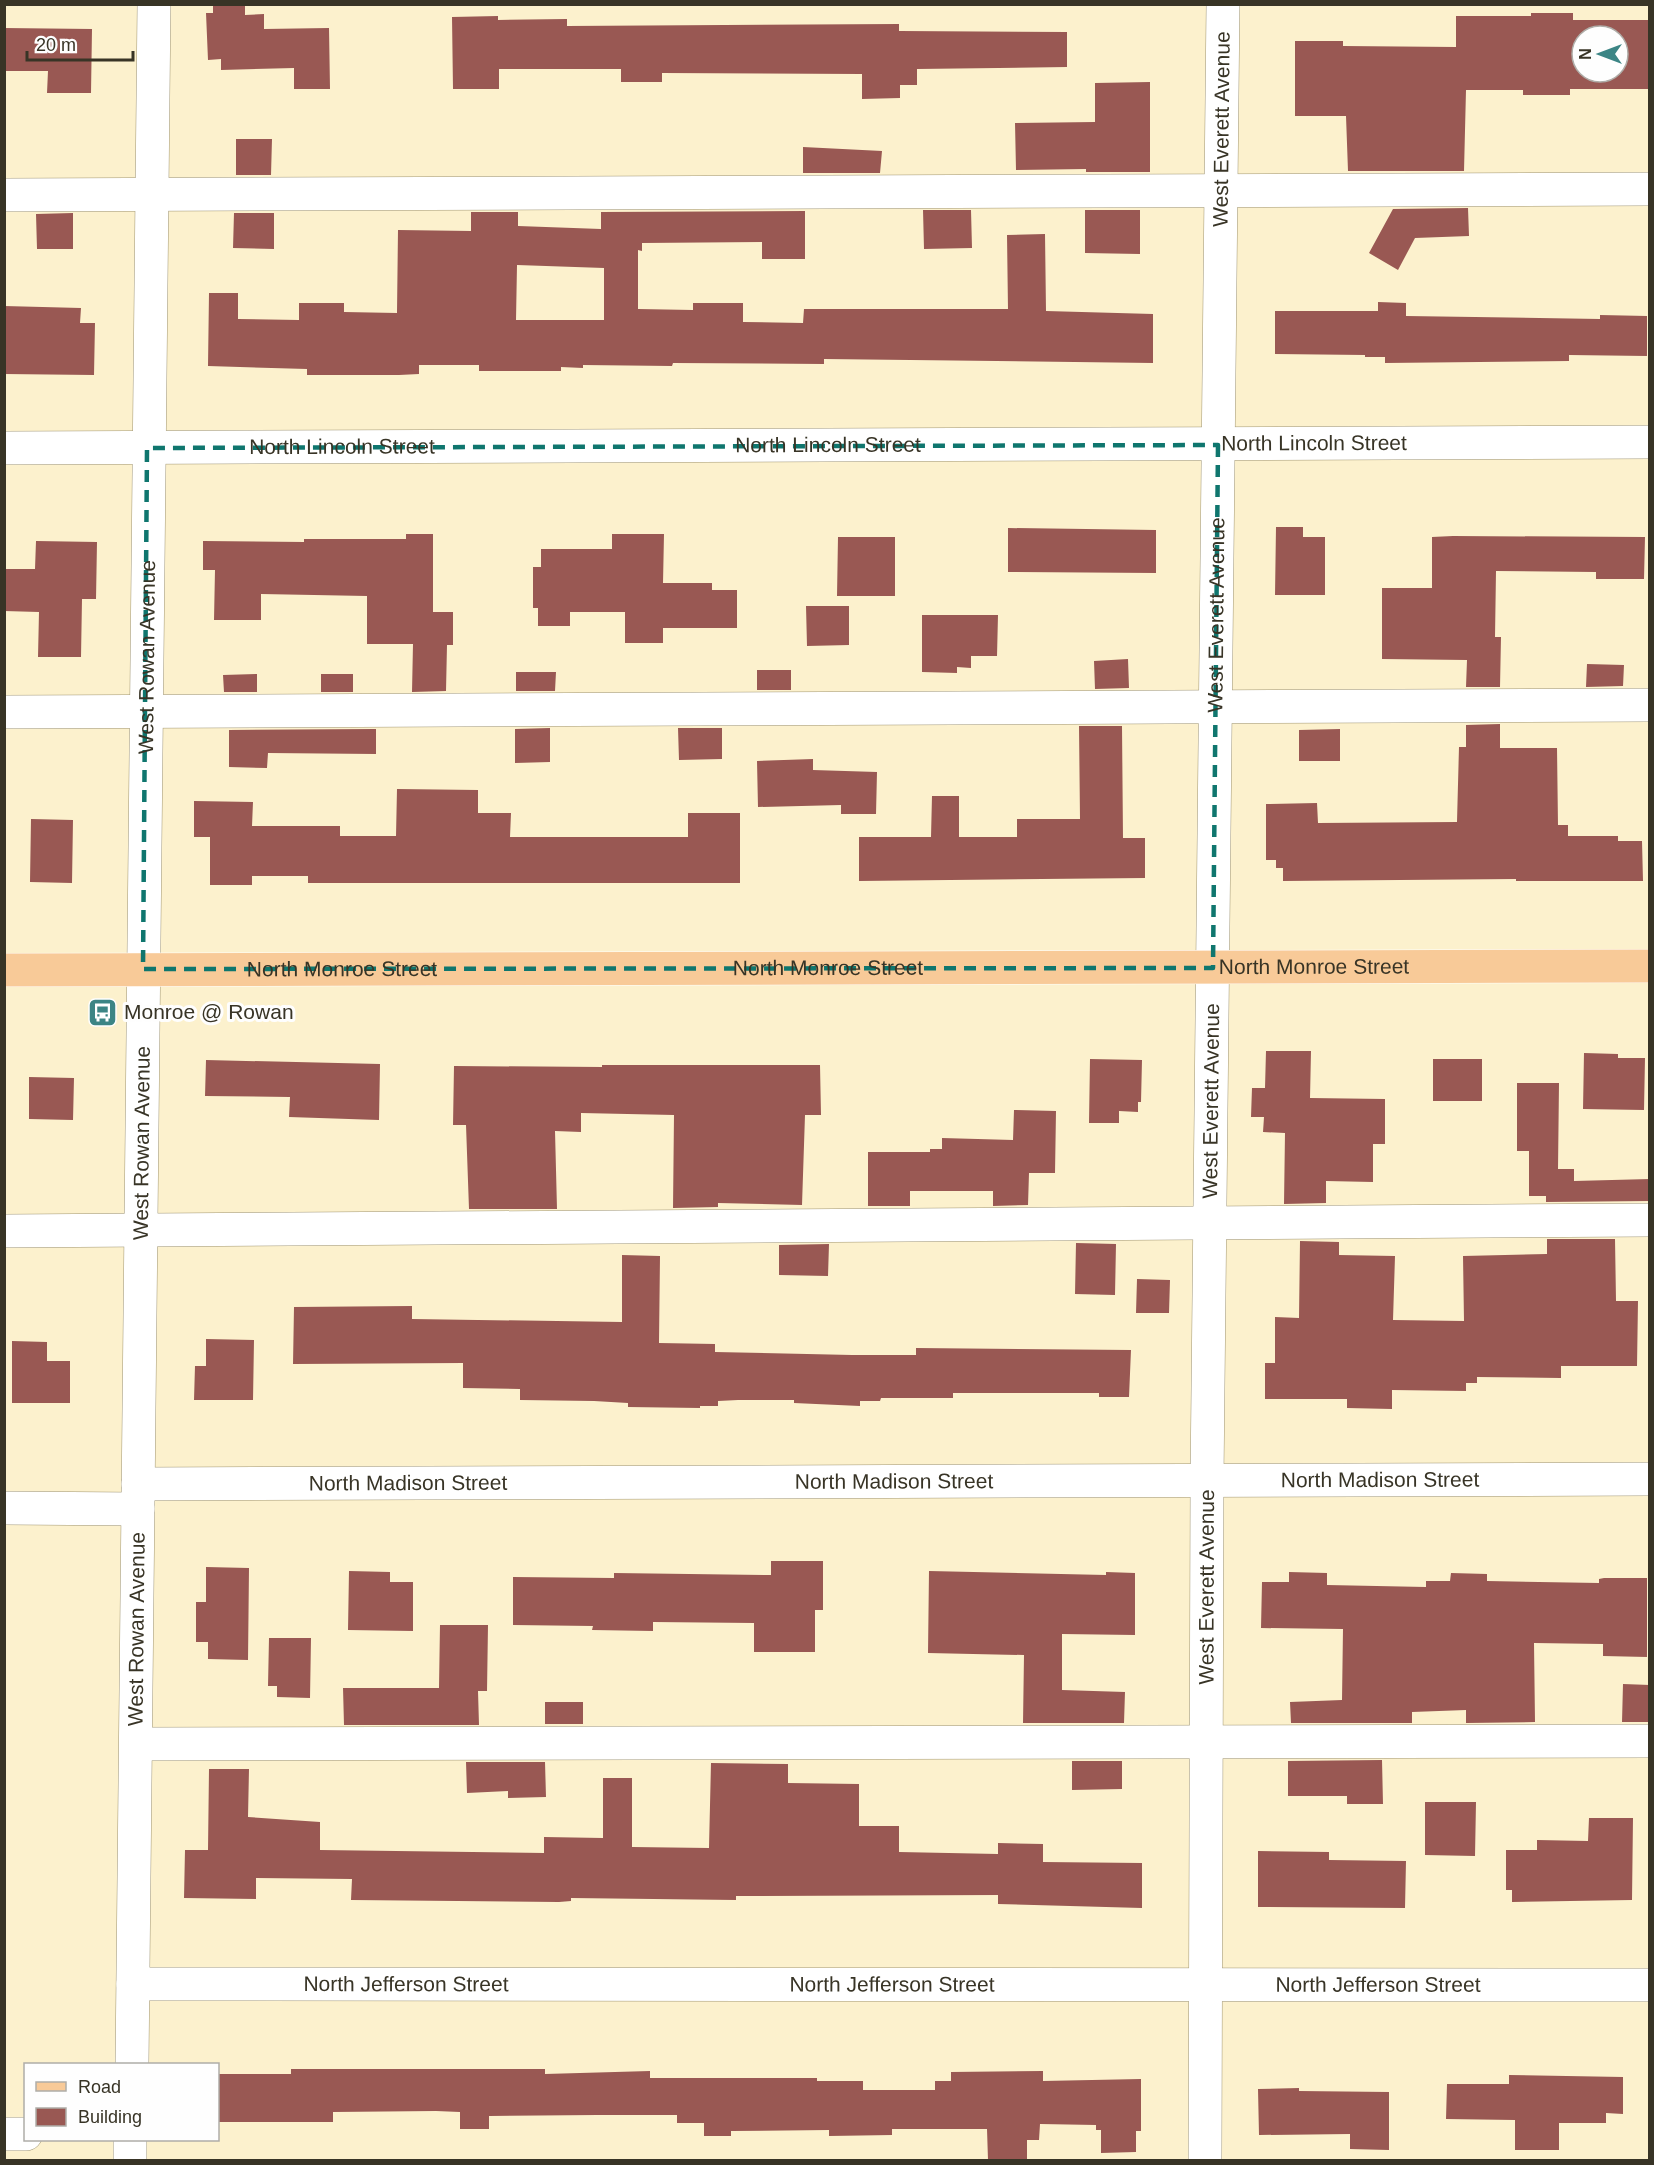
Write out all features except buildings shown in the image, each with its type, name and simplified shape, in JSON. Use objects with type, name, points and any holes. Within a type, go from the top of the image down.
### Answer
[{"type":"main road","name":"North Monroe Street","points":[[4,970],[1650,966]]},
{"type":"street","name":"West Rowan Avenue","points":[[132,2063],[143,1232],[147,448],[154,4]]},
{"type":"street","name":"West Everett Avenue","points":[[1205,2160],[1207,1480],[1219,192],[1223,4]]},
{"type":"street","points":[[4,195],[1650,189]]},
{"type":"street","name":"North Lincoln Street","points":[[4,448],[1650,442]]},
{"type":"street","points":[[4,712],[1650,705]]},
{"type":"street","points":[[4,1231],[143,1232],[1650,1220]]},
{"type":"street","name":"North Madison Street","points":[[4,1508],[138,1497],[1207,1480],[1650,1479]]},
{"type":"street","points":[[136,1744],[1650,1741]]},
{"type":"street","name":"North Jefferson Street","points":[[133,1984],[1650,1985]]},
{"type":"street","points":[[4,2134],[24,2134]]},
{"type":"street","points":[[130,2141],[130,2160]]},
{"type":"highlighted area","points":[[1218,445],[1213,968],[143,969],[147,448]]},
{"type":"place","name":"Monroe @ Rowan","points":[[103,1012]]}]
